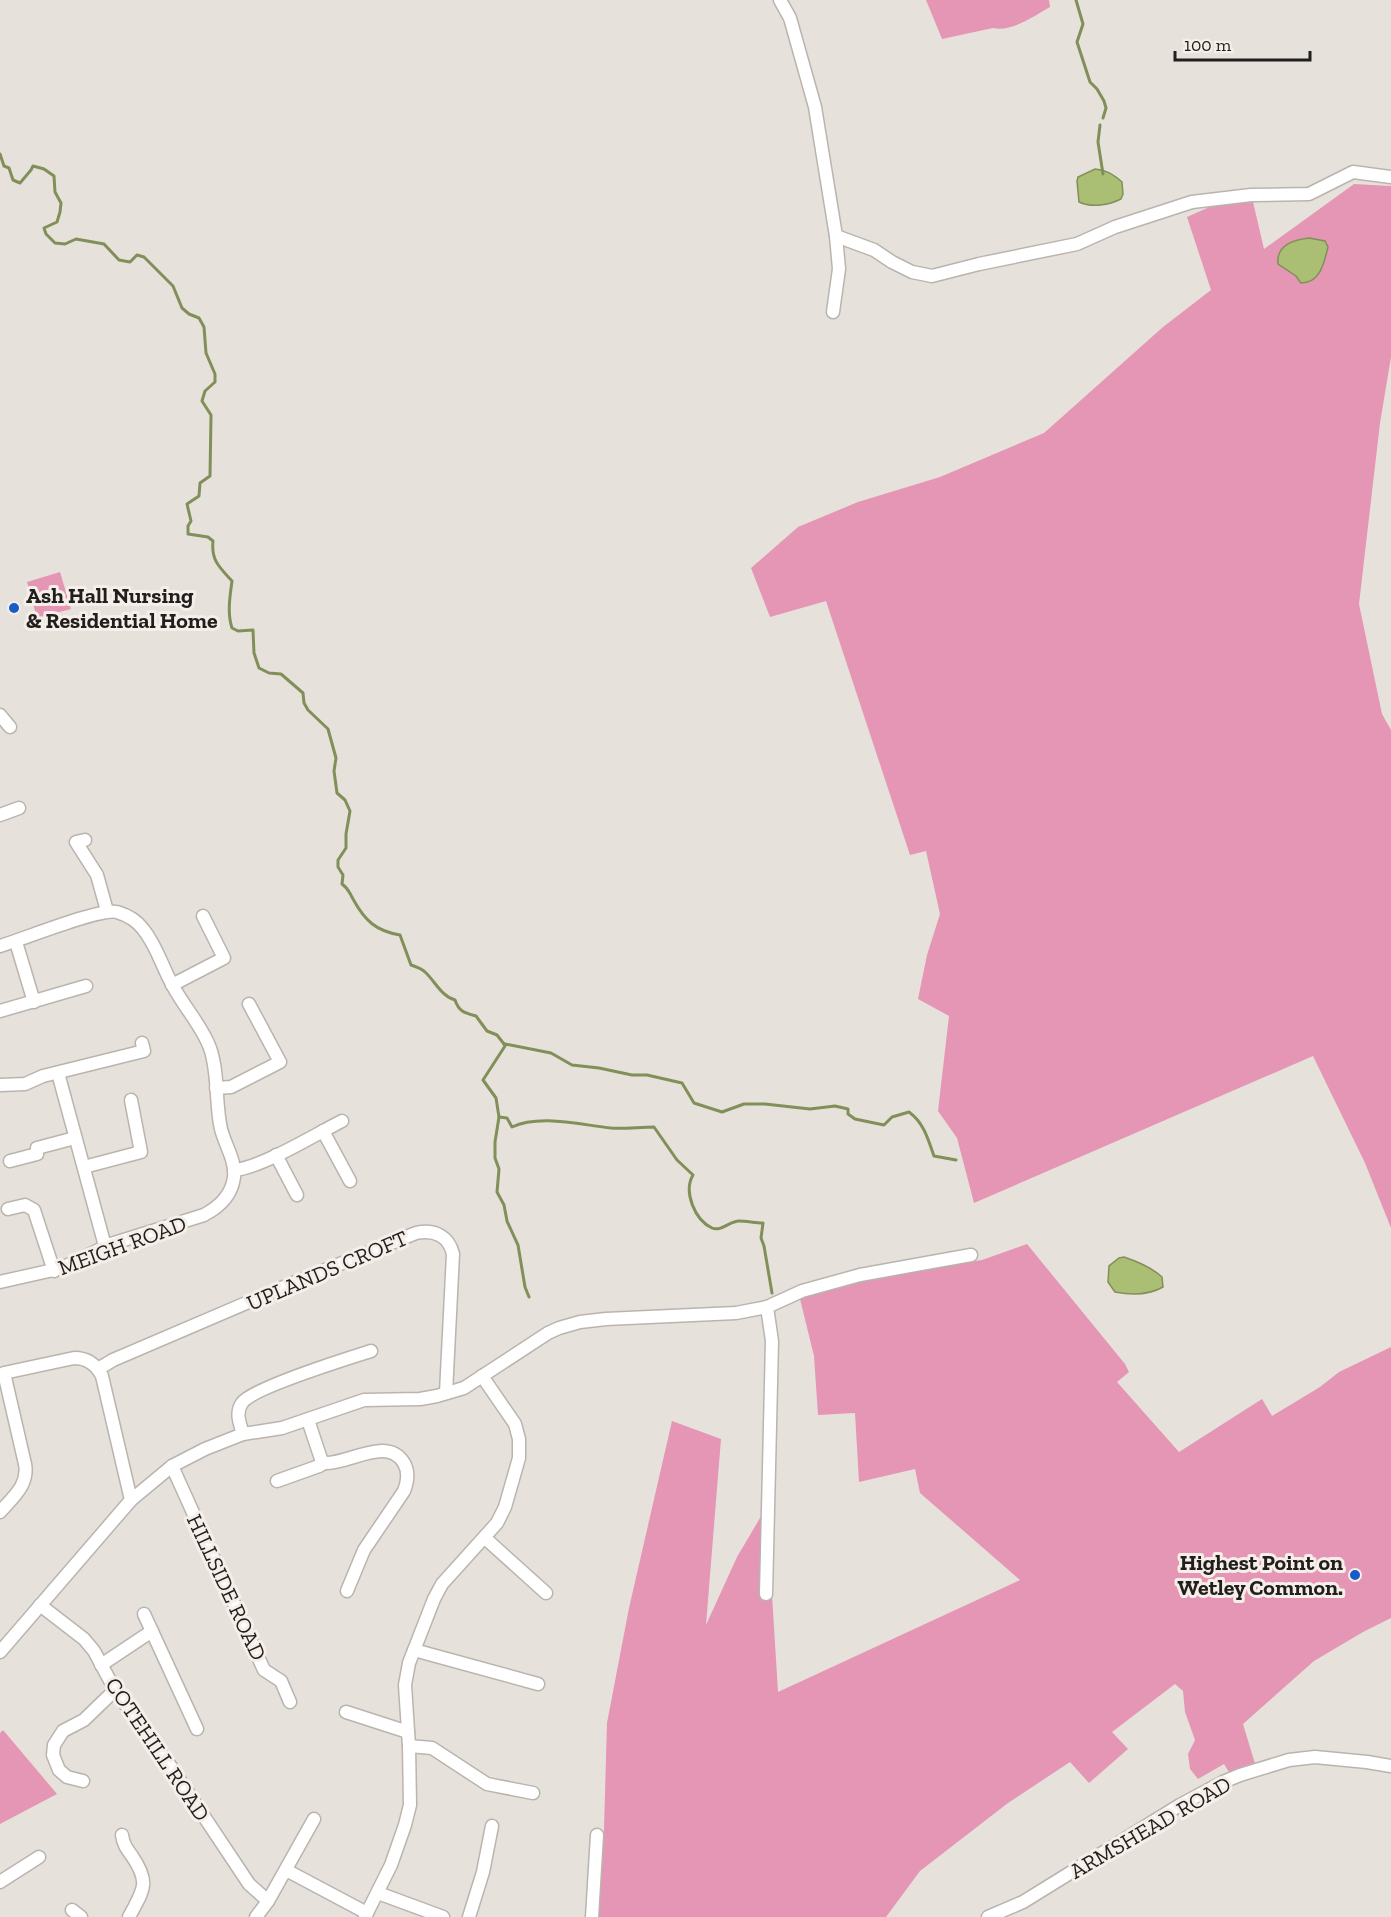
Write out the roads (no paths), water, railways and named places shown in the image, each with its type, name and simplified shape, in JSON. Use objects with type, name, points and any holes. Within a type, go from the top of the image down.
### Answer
[{"type":"street","points":[[780,0],[790,18],[815,106],[836,236],[839,269],[833,312]]},
{"type":"street","points":[[836,236],[874,250],[912,272],[932,276],[1077,244],[1115,227],[1192,202],[1251,195],[1309,194],[1353,172],[1391,177]]},
{"type":"street","points":[[0,715],[10,727]]},
{"type":"street","points":[[0,815],[19,808]]},
{"type":"street","points":[[85,840],[76,842],[97,875],[107,911]]},
{"type":"street","points":[[0,946],[107,911],[126,915],[144,930],[172,986],[204,1035],[210,1049],[219,1119],[234,1170],[243,1169],[276,1155],[342,1121]]},
{"type":"street","points":[[172,986],[224,958],[203,916]]},
{"type":"street","points":[[16,942],[34,1002]]},
{"type":"street","points":[[0,1011],[86,986]]},
{"type":"street","points":[[216,1088],[231,1087],[280,1062],[249,1004]]},
{"type":"street","points":[[0,1085],[25,1083],[43,1076],[144,1051],[142,1043]]},
{"type":"street","points":[[58,1073],[105,1246]]},
{"type":"street","points":[[84,1167],[141,1152],[131,1100]]},
{"type":"street","points":[[323,1131],[350,1181]]},
{"type":"street","points":[[10,1161],[36,1154],[37,1148],[75,1138]]},
{"type":"street","points":[[276,1155],[297,1195]]},
{"type":"street","name":"MEIGH ROAD","points":[[0,1282],[54,1270],[105,1246],[210,1212],[229,1192],[234,1170]]},
{"type":"street","points":[[8,1209],[25,1205],[34,1210],[54,1270]]},
{"type":"street","name":"UPLANDS CROFT","points":[[98,1369],[113,1360],[293,1283],[416,1233],[430,1232],[440,1234],[447,1240],[453,1254],[446,1394]]},
{"type":"street","points":[[2,1644],[40,1605],[131,1500],[172,1466],[205,1449],[243,1434],[282,1428],[364,1400],[420,1399],[464,1388],[559,1328],[606,1319],[736,1313],[767,1307],[802,1291],[860,1275],[971,1255]]},
{"type":"street","points":[[766,1594],[772,1341],[767,1307]]},
{"type":"street","points":[[243,1434],[238,1413],[241,1404],[248,1396],[371,1351]]},
{"type":"street","points":[[0,1512],[20,1491],[26,1475],[22,1447],[2,1373],[74,1358],[87,1360],[98,1369],[104,1381],[131,1500]]},
{"type":"street","points":[[286,1870],[366,1915],[395,1856],[410,1805],[405,1685],[409,1662],[442,1584],[497,1523],[505,1507],[517,1468],[520,1449],[518,1432],[511,1417],[483,1376]]},
{"type":"street","points":[[308,1420],[324,1463]]},
{"type":"street","points":[[277,1481],[319,1467],[324,1463],[385,1451],[399,1458],[407,1472],[407,1484],[364,1550],[347,1591]]},
{"type":"street","name":"HILLSIDE ROAD","points":[[172,1466],[264,1670],[281,1681],[290,1702]]},
{"type":"street","points":[[485,1538],[546,1593]]},
{"type":"street","name":"COTEHILL ROAD","points":[[40,1605],[84,1639],[94,1651],[115,1690],[169,1764],[249,1884],[268,1901]]},
{"type":"street","points":[[144,1614],[197,1729]]},
{"type":"street","points":[[101,1665],[152,1631]]},
{"type":"street","points":[[414,1650],[538,1684]]},
{"type":"street","points":[[76,1782],[66,1777],[57,1766],[53,1755],[56,1741],[63,1731],[84,1720],[115,1690]]},
{"type":"street","points":[[346,1712],[408,1732]]},
{"type":"street","points":[[409,1746],[432,1748],[487,1784],[527,1789]]},
{"type":"street","name":"ARMSHEAD ROAD","points":[[988,1917],[1023,1902],[1180,1805],[1240,1775],[1289,1760],[1316,1757],[1391,1766]]},
{"type":"street","points":[[255,1917],[268,1901],[314,1819]]},
{"type":"street","points":[[470,1917],[495,1832]]},
{"type":"street","points":[[592,1917],[597,1835]]},
{"type":"street","points":[[121,1840],[144,1879],[143,1889],[129,1917]]},
{"type":"street","points":[[0,1882],[39,1857]]},
{"type":"street","points":[[378,1893],[443,1917]]},
{"type":"waterway","points":[[1076,0],[1083,24],[1077,42],[1090,82],[1104,101],[1106,108],[1103,118]]},
{"type":"waterway","points":[[1100,125],[1098,142],[1103,174]]},
{"type":"waterway","points":[[0,154],[13,180],[20,183],[33,166],[44,169],[54,176],[55,192],[61,203],[60,212],[57,222],[44,228],[46,234],[55,243],[65,244],[76,239],[104,244],[119,260],[130,262],[137,255],[144,257],[173,286],[182,308],[199,318],[204,327],[206,353],[215,374],[215,382],[205,391],[202,401],[211,415],[210,476],[200,483],[199,496],[187,504],[191,521],[188,534],[208,537],[213,541],[215,558],[232,581],[229,610],[232,628],[238,631],[253,630],[254,653],[259,668],[269,673],[281,674],[303,693],[304,703],[308,710],[328,729],[336,758],[334,771],[337,793],[345,800],[350,811],[346,848],[338,860],[338,867],[343,875],[342,884],[372,924],[384,931],[400,935],[411,965],[429,976],[442,992],[455,1000],[461,1010],[476,1016],[487,1031],[497,1035],[504,1044]]},
{"type":"waterway","points":[[504,1044],[505,1046],[483,1080],[496,1098],[499,1117],[495,1142],[495,1158],[499,1169],[497,1192],[518,1245],[525,1287],[529,1297]]},
{"type":"waterway","points":[[505,1044],[551,1053],[572,1065],[632,1075],[647,1075],[682,1083],[694,1103],[722,1112],[744,1104],[810,1109],[835,1106],[848,1109],[848,1114],[855,1119],[884,1125],[892,1117],[909,1112],[922,1126],[934,1156],[956,1160]]},
{"type":"waterway","points":[[499,1117],[507,1118],[512,1127],[535,1121],[611,1128],[654,1127],[677,1160],[693,1175],[689,1189],[690,1197],[700,1219],[715,1229],[739,1221],[763,1223],[761,1238],[772,1293]]},
{"type":"place","name":"Ash Hall Nursing & Residential Home","points":[[14,608]]},
{"type":"place","name":"Highest Point on Wetley Common.","points":[[1355,1575]]}]
